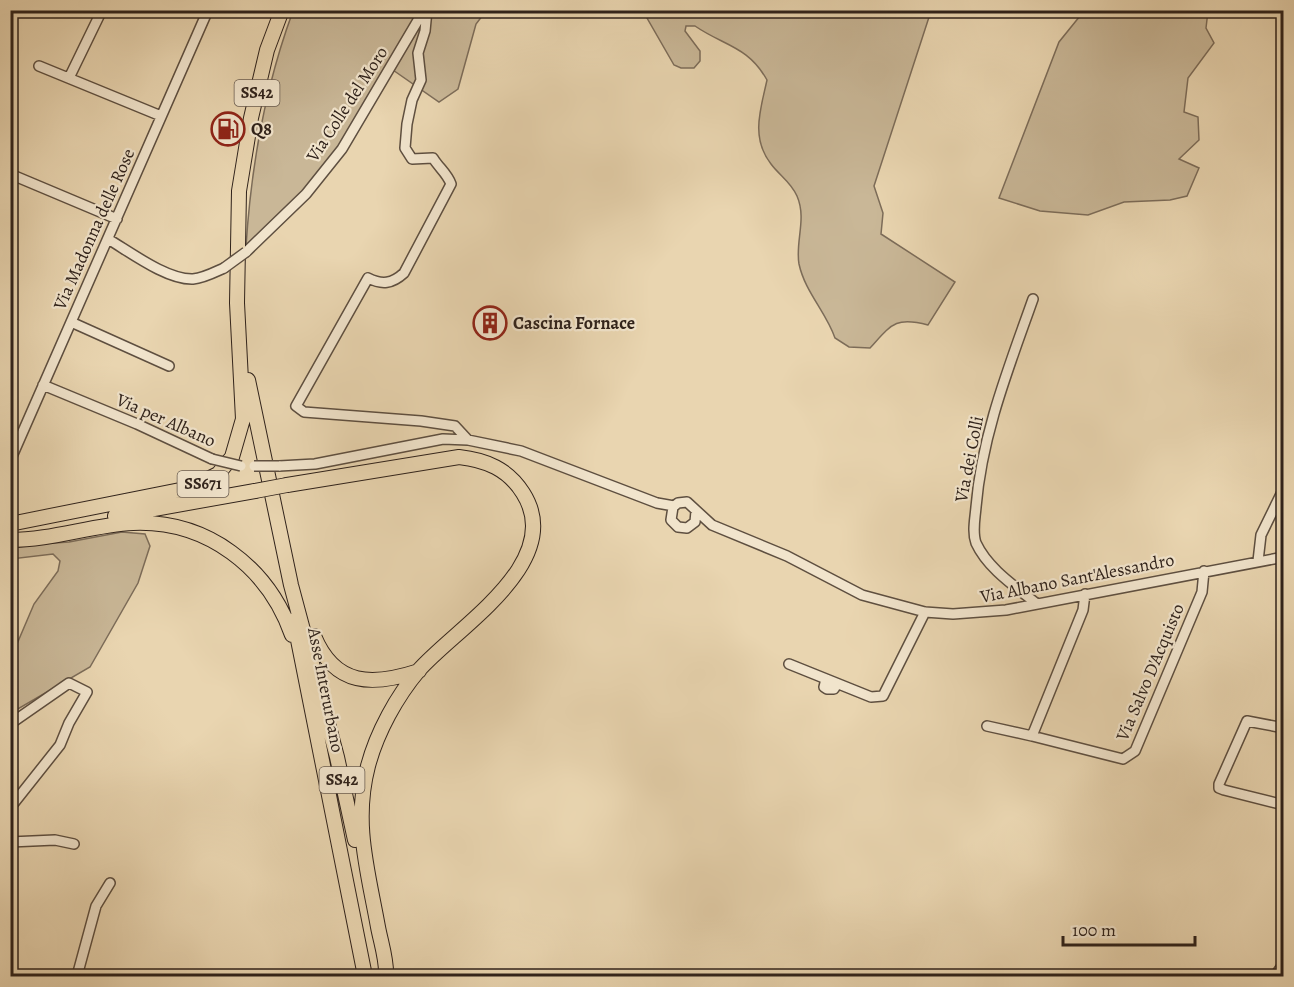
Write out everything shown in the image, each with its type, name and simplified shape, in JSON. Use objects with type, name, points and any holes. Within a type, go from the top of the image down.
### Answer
[{"type":"highway","name":"SS42","points":[[282,10],[267,50],[251,118],[239,191],[237,303],[249,382],[276,520],[337,757],[384,976]]},
{"type":"highway","name":"SS671","points":[[10,524],[190,488],[218,474],[235,450],[243,420],[237,303]]},
{"type":"highway","name":"SS671","points":[[10,534],[459,457],[479,460],[501,469],[522,490],[530,506],[533,521],[532,540],[526,560],[511,581],[419,671],[379,733],[368,766],[362,798],[360,836],[384,976]]},
{"type":"highway","points":[[276,520],[287,531],[308,623],[324,658],[346,674],[369,681],[390,681],[419,671]]},
{"type":"highway","points":[[10,540],[132,523],[171,525],[212,539],[243,560],[273,594],[300,658]]},
{"type":"highway","name":"Asse Interurbano","points":[[291,585],[300,658],[365,976]]},
{"type":"street","points":[[69,78],[102,10]]},
{"type":"street","name":"Via Madonna delle Rose","points":[[10,461],[208,10]]},
{"type":"street","name":"Via Colle del Moro","points":[[108,239],[156,267],[178,276],[193,279],[224,268],[246,252],[306,194],[342,149],[426,10]]},
{"type":"street","name":"Via Colle del Moro","points":[[426,10],[425,31],[418,53],[421,80],[412,100],[405,148],[412,159],[433,158],[439,168],[447,173],[451,184],[404,273],[395,282],[379,283],[368,278],[296,406],[304,412],[421,421],[455,426],[468,440]]},
{"type":"street","points":[[39,66],[161,116]]},
{"type":"street","points":[[10,174],[117,219]]},
{"type":"street","name":"Via dei Colli","points":[[1033,299],[988,432],[978,485],[974,531],[983,556],[1002,576],[1037,604]]},
{"type":"street","points":[[71,322],[169,366]]},
{"type":"street","name":"Via per Albano","points":[[43,385],[212,459],[241,466],[315,464],[443,439],[468,440]]},
{"type":"street","points":[[468,440],[522,451],[657,503],[674,506],[687,502],[696,511],[696,519],[691,526],[678,527],[657,503]]},
{"type":"street","points":[[1258,561],[1261,535],[1284,488]]},
{"type":"street","points":[[670,518],[674,506]]},
{"type":"street","name":"Via Albano Sant'Alessandro","points":[[696,511],[712,525],[787,556],[862,595],[925,612],[975,614],[1284,557]]},
{"type":"street","name":"Via Albano Sant'Alessandro","points":[[691,526],[712,525]]},
{"type":"street","name":"Via Salvo D'Acquisto","points":[[987,726],[1114,758],[1123,759],[1136,751],[1202,592],[1204,571]]},
{"type":"street","points":[[1032,736],[1083,610],[1085,594]]},
{"type":"street","points":[[789,664],[871,697],[883,696],[925,612]]},
{"type":"street","points":[[10,724],[69,683],[87,692],[69,723],[60,745],[10,808]]},
{"type":"street","points":[[1284,728],[1253,720],[1247,721],[1218,784],[1219,789],[1284,805]]},
{"type":"street","points":[[10,842],[55,840],[74,844]]},
{"type":"street","points":[[77,976],[96,906],[110,883]]},
{"type":"street","points":[[1275,976],[1284,963]]},
{"type":"shaded area","points":[[293,11],[486,11],[476,24],[458,89],[439,102],[390,68],[363,113],[315,180],[246,247],[261,127],[283,40]]},
{"type":"shaded area","points":[[659,11],[931,11],[874,186],[883,213],[881,234],[955,282],[928,325],[917,322],[894,324],[870,348],[849,347],[835,338],[806,284],[799,264],[801,213],[797,196],[771,164],[761,143],[759,122],[767,80],[760,69],[744,53],[695,26],[686,26],[685,31],[700,51],[700,61],[694,68],[681,68],[674,65],[647,18]]},
{"type":"shaded area","points":[[1084,11],[1151,11],[1156,16],[1165,11],[1208,11],[1206,28],[1214,43],[1188,78],[1184,112],[1198,117],[1199,140],[1179,159],[1199,168],[1187,196],[1170,200],[1124,202],[1088,215],[1040,211],[999,198],[1059,42]]},
{"type":"shaded area","points":[[122,532],[145,534],[150,546],[138,583],[90,667],[11,713],[11,658],[34,604],[58,571],[60,561],[53,554],[11,559],[10,546],[69,542]]},
{"type":"railway","points":[[10,20],[14,10]]},
{"type":"place","name":"Q8","points":[[228,129]]},
{"type":"place","name":"Cascina Fornace","points":[[490,323]]}]
